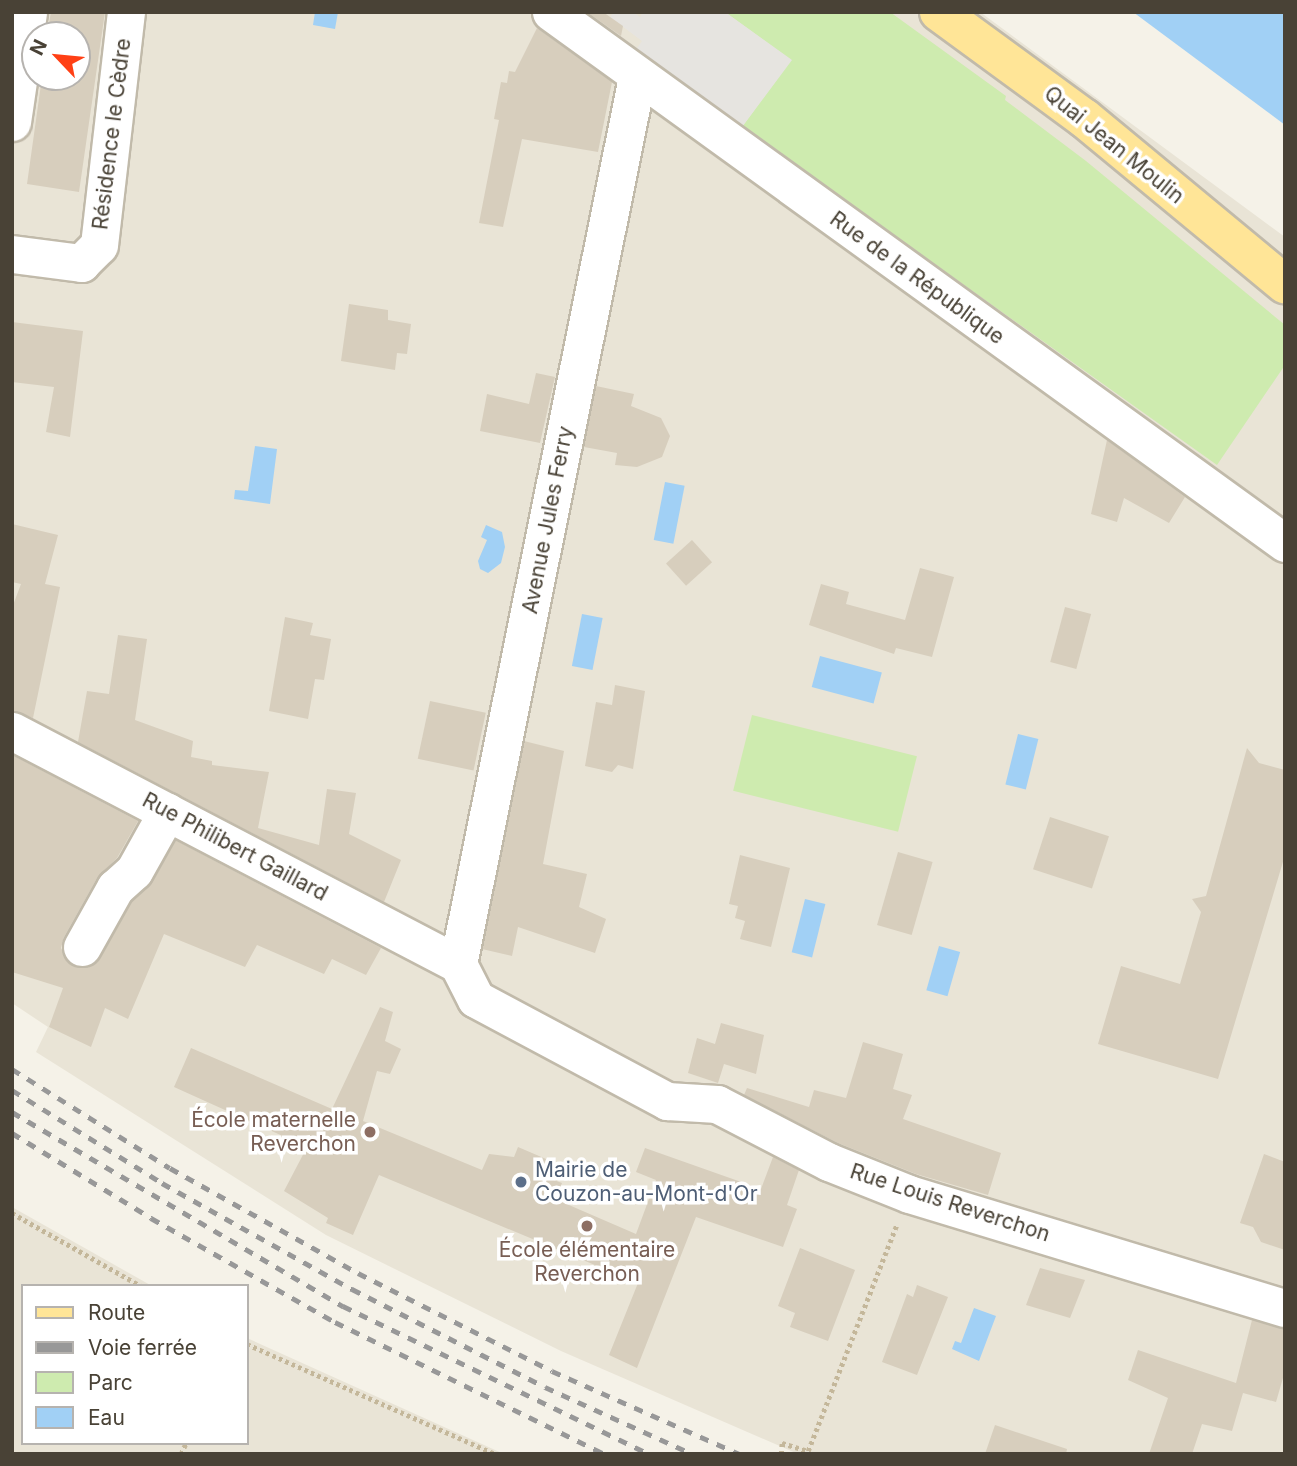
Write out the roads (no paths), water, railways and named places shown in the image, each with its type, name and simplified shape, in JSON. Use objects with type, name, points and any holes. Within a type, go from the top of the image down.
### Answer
[{"type":"main road","name":"Quai Jean Moulin","points":[[939,12],[1084,118],[1285,284]]},
{"type":"street","points":[[12,122],[28,12]]},
{"type":"street","name":"Résidence le Cèdre","points":[[12,254],[81,263],[99,245],[126,12]]},
{"type":"street","name":"Rue de la République","points":[[551,12],[637,77],[1285,543]]},
{"type":"street","name":"Avenue Jules Ferry","points":[[458,964],[637,77]]},
{"type":"street","name":"Rue Philibert Gaillard","points":[[12,731],[458,964]]},
{"type":"street","points":[[82,947],[115,888],[134,872],[167,811]]},
{"type":"street","name":"Rue Louis Reverchon","points":[[458,964],[476,999],[667,1101],[718,1104],[828,1162],[909,1194],[1285,1308]]},
{"type":"water","points":[[315,12],[338,12],[335,29],[313,25]]},
{"type":"water","points":[[1133,12],[1285,12],[1285,125]]},
{"type":"water","points":[[255,446],[277,449],[270,504],[234,499],[235,490],[248,491]]},
{"type":"water","points":[[665,482],[685,486],[673,544],[654,540]]},
{"type":"water","points":[[486,525],[502,532],[505,547],[501,563],[488,573],[480,569],[478,561],[487,540],[481,537]]},
{"type":"water","points":[[582,614],[603,618],[593,670],[572,666]]},
{"type":"water","points":[[820,656],[882,673],[874,703],[812,687]]},
{"type":"water","points":[[1018,734],[1038,739],[1026,790],[1005,784]]},
{"type":"water","points":[[805,899],[825,904],[812,957],[792,952]]},
{"type":"water","points":[[939,946],[960,952],[947,996],[926,990]]},
{"type":"water","points":[[974,1308],[996,1316],[979,1361],[952,1349],[955,1341],[961,1343]]},
{"type":"railway","points":[[12,1069],[170,1168],[358,1273],[552,1371],[739,1454]]},
{"type":"railway","points":[[12,1090],[162,1183],[352,1289],[545,1387],[693,1454]]},
{"type":"railway","points":[[12,1112],[343,1306],[649,1454]]},
{"type":"railway","points":[[12,1133],[151,1218],[335,1322],[604,1454]]},
{"type":"place","name":"École maternelle Reverchon","points":[[370,1132]]},
{"type":"place","name":"Mairie de Couzon-au-Mont-d'Or","points":[[521,1182]]},
{"type":"place","name":"École élémentaire Reverchon","points":[[587,1226]]}]
